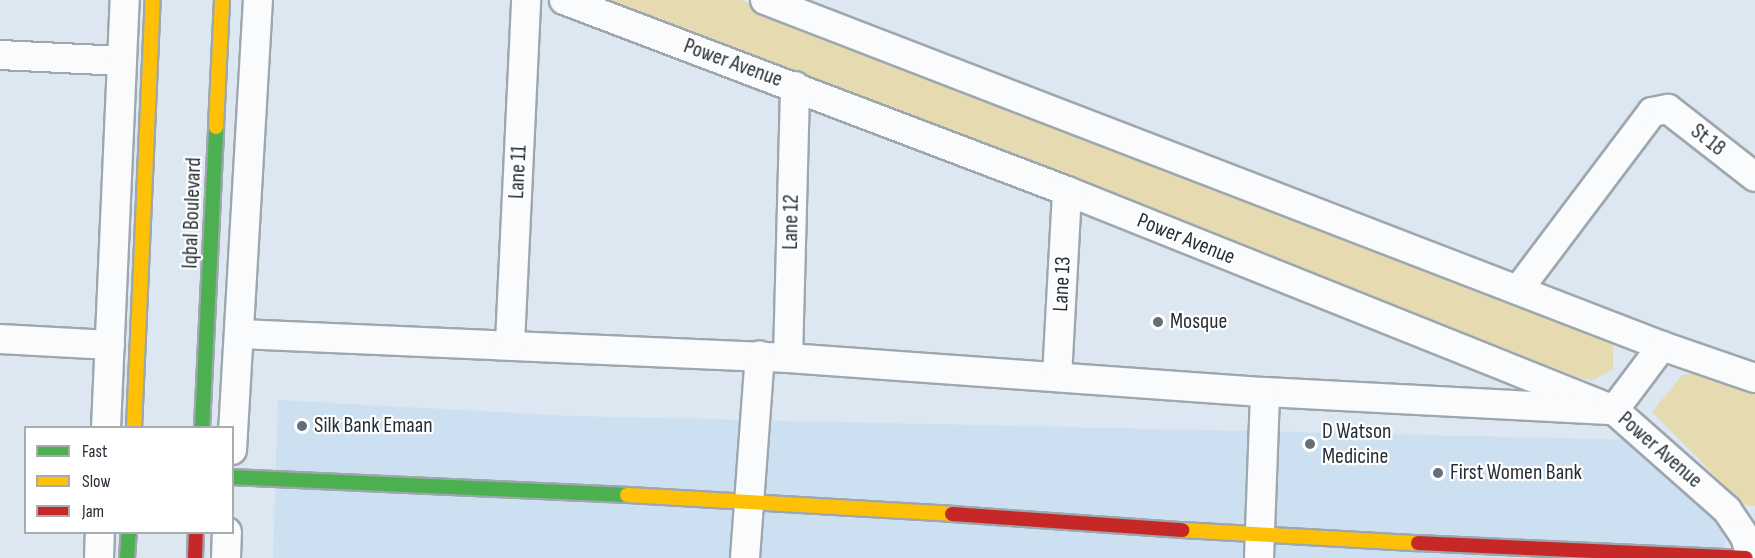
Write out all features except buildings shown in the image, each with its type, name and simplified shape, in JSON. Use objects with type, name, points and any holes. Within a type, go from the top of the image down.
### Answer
[{"type":"street","points":[[106,426],[125,0]]},
{"type":"street","points":[[134,426],[153,0]]},
{"type":"street","name":"Iqbal Boulevard","points":[[202,426],[222,0]]},
{"type":"street","points":[[234,426],[258,0]]},
{"type":"street","name":"Lane 11","points":[[510,344],[526,0]]},
{"type":"street","name":"Power Avenue","points":[[564,0],[1067,191],[1614,410],[1727,510],[1745,537],[1752,558]]},
{"type":"street","points":[[765,0],[1662,346],[1755,378]]},
{"type":"street","points":[[0,55],[122,60]]},
{"type":"street","name":"Lane 12","points":[[788,358],[795,86]]},
{"type":"street","name":"St 18","points":[[1518,290],[1652,112],[1668,109],[1755,177]]},
{"type":"street","name":"Lane 13","points":[[1057,377],[1067,191]]},
{"type":"street","points":[[240,334],[760,356],[1265,392],[1614,410],[1662,346]]},
{"type":"street","points":[[0,339],[110,345]]},
{"type":"street","points":[[745,558],[760,356]]},
{"type":"street","points":[[1260,547],[1265,392]]},
{"type":"street","points":[[234,477],[748,500],[1260,547],[1746,558]]},
{"type":"street","points":[[99,558],[100,534]]},
{"type":"street","points":[[127,558],[129,534]]},
{"type":"street","points":[[195,558],[196,534]]},
{"type":"street","points":[[226,558],[227,534]]},
{"type":"shaded area","points":[[599,0],[742,0],[1567,317],[1613,341],[1613,369],[1593,380],[1580,378]]},
{"type":"shaded area","points":[[1706,372],[1755,391],[1755,506],[1744,505],[1652,412],[1682,375]]},
{"type":"shaded area","points":[[278,400],[571,416],[1651,440],[1727,510],[1724,558],[273,558]]},
{"type":"traffic: fast","points":[[202,426],[216,127]]},
{"type":"traffic: fast","points":[[234,477],[627,495]]},
{"type":"traffic: fast","points":[[127,558],[129,534]]},
{"type":"traffic: slow","points":[[134,426],[153,0]]},
{"type":"traffic: slow","points":[[216,127],[222,0]]},
{"type":"traffic: slow","points":[[627,495],[952,514]]},
{"type":"traffic: slow","points":[[1182,530],[1418,543]]},
{"type":"traffic: jam","points":[[952,514],[1182,530]]},
{"type":"traffic: jam","points":[[195,558],[196,534]]},
{"type":"traffic: jam","points":[[1418,543],[1746,558]]},
{"type":"place","name":"Mosque","points":[[1158,322]]},
{"type":"place","name":"Silk Bank Emaan","points":[[302,426]]},
{"type":"place","name":"D Watson Medicine","points":[[1310,444]]},
{"type":"place","name":"First Women Bank","points":[[1438,473]]}]
